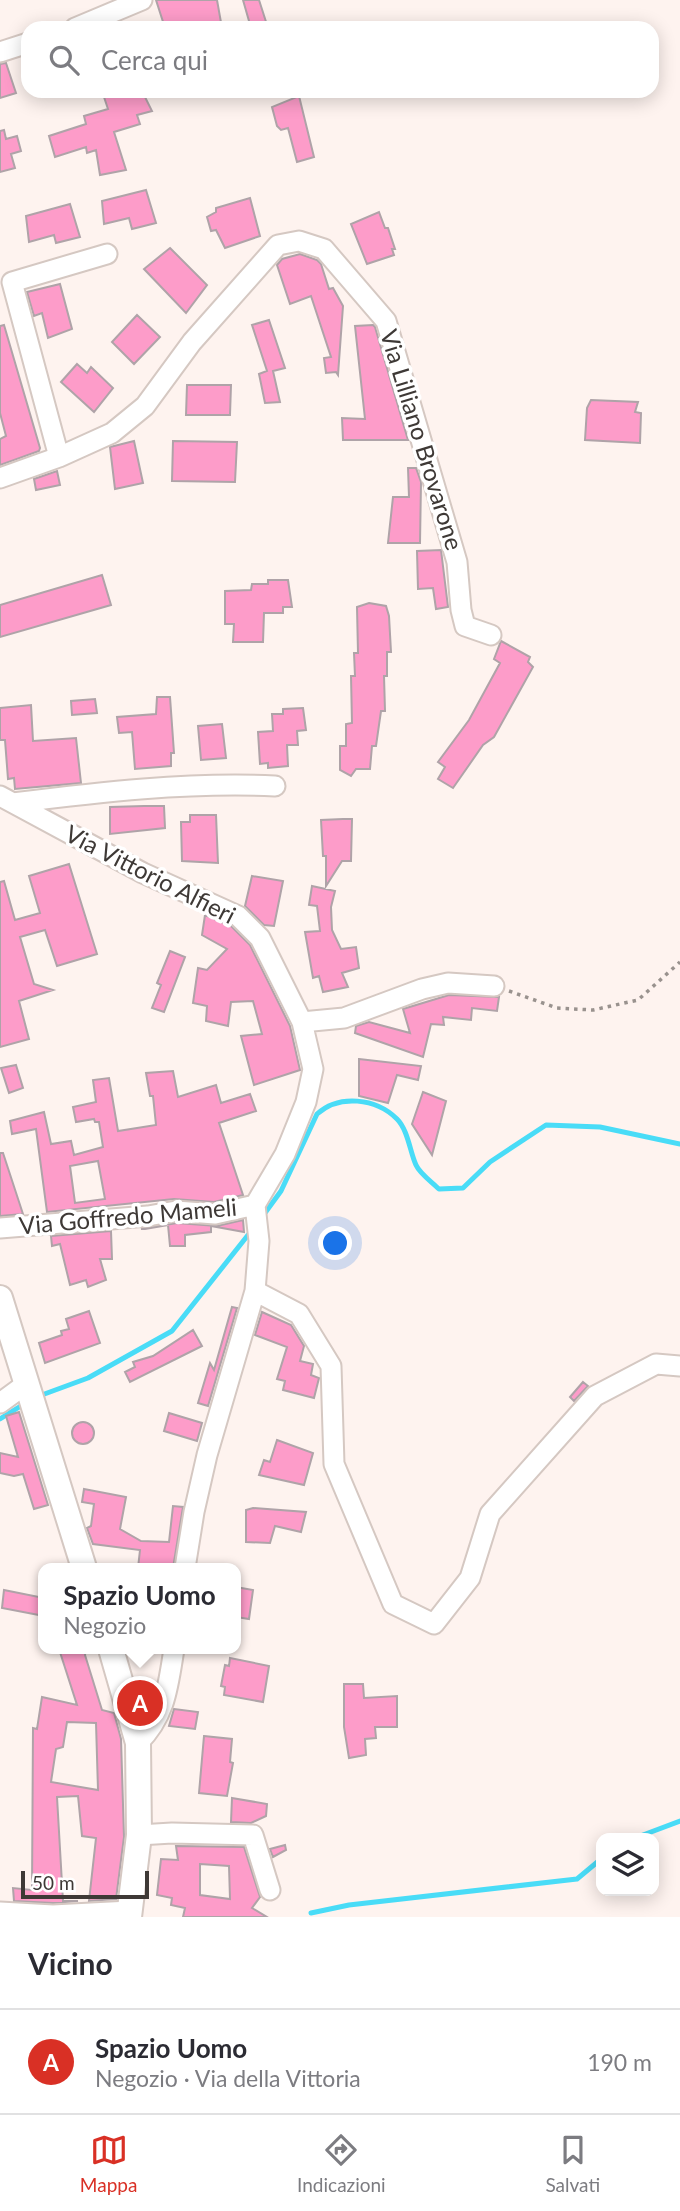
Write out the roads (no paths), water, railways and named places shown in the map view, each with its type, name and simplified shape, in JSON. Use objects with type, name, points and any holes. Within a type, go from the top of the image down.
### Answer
[{"type":"street","points":[[92,21],[142,0]]},
{"type":"street","points":[[0,52],[21,45]]},
{"type":"street","name":"Via Lilliano Brovarone","points":[[0,478],[59,457],[112,433],[145,406],[192,342],[278,245],[299,241],[324,249],[386,320],[457,562],[465,626],[491,635]]},
{"type":"street","points":[[59,457],[12,282],[107,254]]},
{"type":"street","points":[[6,800],[220,784],[275,786]]},
{"type":"street","name":"Via Vittorio Alfieri","points":[[6,800],[143,873],[238,916],[260,938],[302,1022],[313,1069],[306,1102],[285,1154],[255,1205]]},
{"type":"street","points":[[302,1022],[344,1018],[422,989],[448,983],[494,986]]},
{"type":"street","points":[[186,1563],[207,1455],[255,1291],[259,1241],[255,1205]]},
{"type":"street","name":"Via Goffredo Mameli","points":[[0,1228],[148,1216],[176,1211],[215,1214],[255,1205]]},
{"type":"street","points":[[255,1291],[299,1314],[331,1366],[334,1464],[393,1604],[434,1625],[470,1578],[489,1514],[595,1396],[656,1364],[680,1366]]},
{"type":"street","points":[[0,1298],[82,1563]]},
{"type":"street","points":[[0,1403],[30,1399]]},
{"type":"street","points":[[0,1912],[53,1915],[129,1914],[139,1835],[138,1743],[112,1654]]},
{"type":"street","points":[[138,1743],[154,1727],[167,1691],[173,1654]]},
{"type":"street","points":[[139,1835],[253,1835],[270,1890]]},
{"type":"waterway","points":[[262,1217],[281,1191],[317,1114],[336,1103],[346,1101],[368,1103],[397,1119],[404,1129],[418,1168],[439,1189],[463,1188],[490,1162],[546,1125],[600,1127],[680,1144]]},
{"type":"waterway","points":[[39,1396],[88,1378],[172,1331],[252,1230]]},
{"type":"waterway","points":[[0,1419],[24,1404]]},
{"type":"waterway","points":[[648,1833],[680,1821]]},
{"type":"waterway","points":[[311,1913],[349,1905],[577,1879],[596,1863]]},
{"type":"place","name":"Spazio Uomo","points":[[140,1703]]}]
